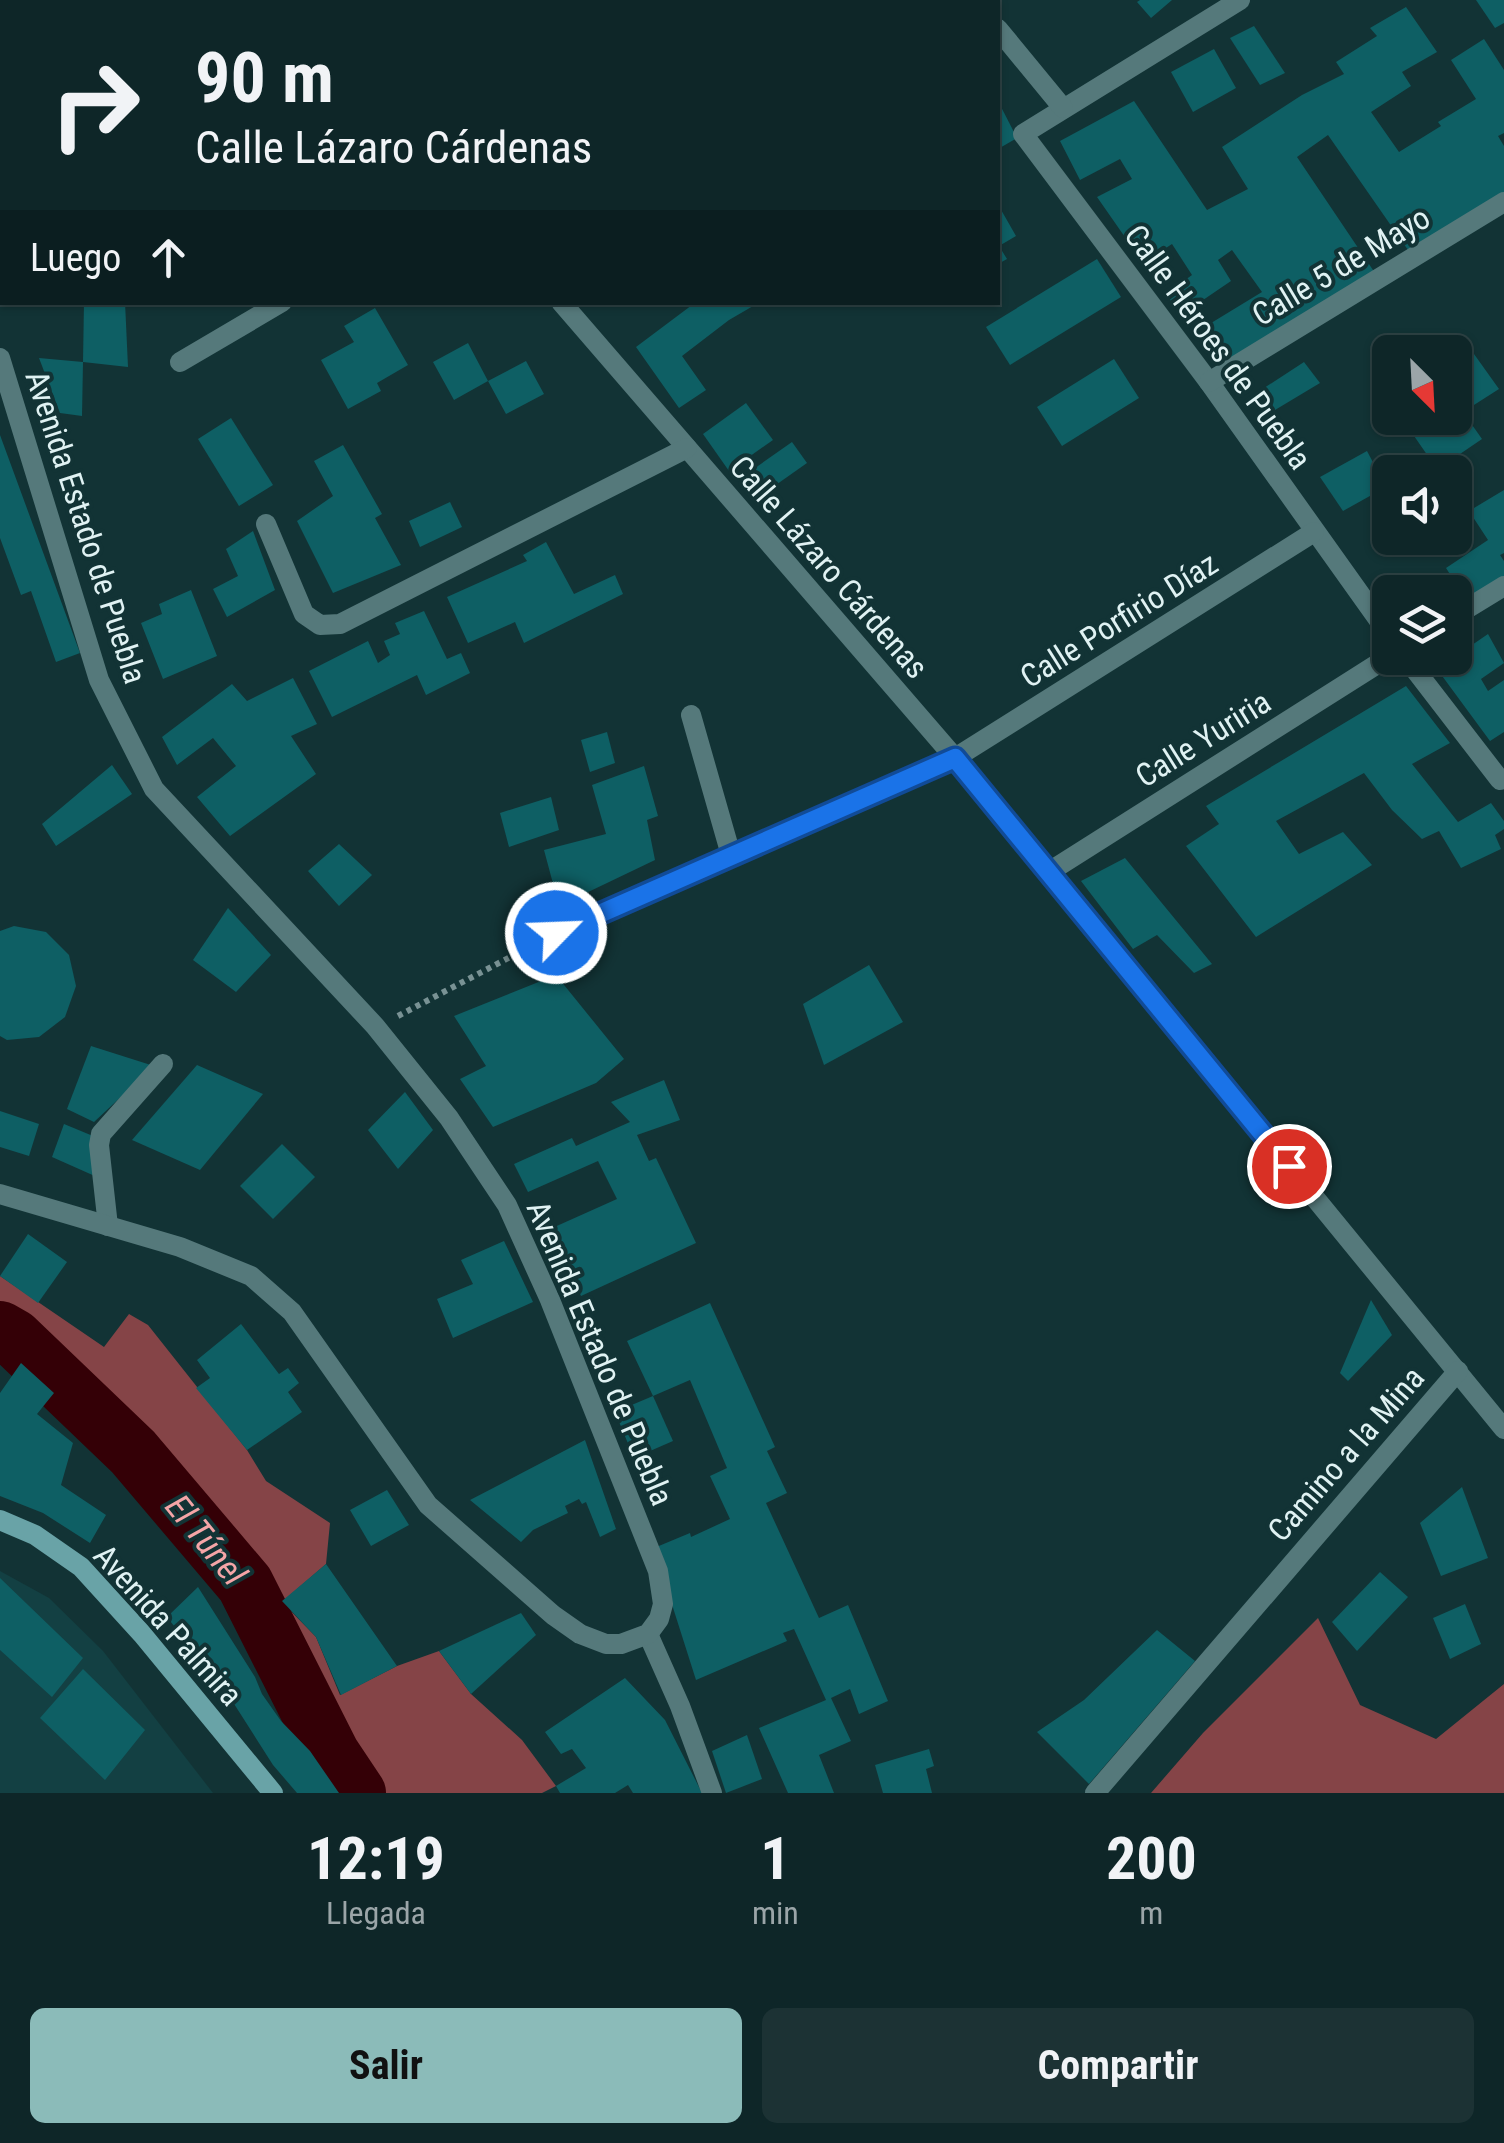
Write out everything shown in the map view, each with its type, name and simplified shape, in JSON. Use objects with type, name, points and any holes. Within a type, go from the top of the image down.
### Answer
[{"type":"main road","name":"Avenida Palmira","points":[[0,1520],[36,1535],[81,1566],[273,1793]]},
{"type":"street","points":[[1000,31],[1063,108],[1240,0]]},
{"type":"street","name":"Calle Héroes de Puebla","points":[[1063,108],[1023,134],[1209,382],[1372,611]]},
{"type":"street","name":"Calle 5 de Mayo","points":[[1209,382],[1504,202]]},
{"type":"street","points":[[180,362],[277,305]]},
{"type":"street","name":"Calle Lázaro Cárdenas","points":[[564,305],[955,758],[1048,872]]},
{"type":"street","name":"Avenida Estado de Puebla","points":[[0,358],[99,680],[154,789],[375,1026],[449,1118],[507,1205],[550,1300],[658,1571],[662,1604],[659,1619],[648,1634]]},
{"type":"street","points":[[266,524],[304,614],[320,625],[340,624],[687,448]]},
{"type":"street","name":"Calle Porfirio Díaz","points":[[556,933],[955,758],[1314,532]]},
{"type":"street","points":[[1472,606],[1504,586]]},
{"type":"street","name":"Calle Yuriria","points":[[1048,872],[1372,667]]},
{"type":"street","points":[[1419,675],[1500,780]]},
{"type":"street","points":[[691,715],[731,855]]},
{"type":"street","name":"Camino a la Mina","points":[[1048,872],[1458,1371],[1095,1793]]},
{"type":"street","points":[[108,1226],[99,1146],[102,1134],[162,1064]]},
{"type":"street","points":[[0,1194],[180,1247],[250,1276],[292,1312],[428,1505],[448,1525],[553,1616],[580,1634],[606,1644],[622,1644],[648,1634],[712,1793]]},
{"type":"street","points":[[1458,1371],[1504,1429]]},
{"type":"path","points":[[414,1009],[556,933]]},
{"type":"shaded area","points":[[0,1276],[104,1347],[129,1314],[148,1325],[247,1450],[266,1481],[330,1523],[326,1564],[282,1602],[316,1637],[340,1695],[397,1666],[439,1651],[471,1694],[522,1740],[556,1786],[542,1793],[339,1793],[310,1750],[303,1725],[245,1614],[172,1520],[105,1444],[54,1393],[0,1349]]},
{"type":"shaded area","points":[[0,1571],[49,1598],[103,1651],[213,1793],[0,1793]]},
{"type":"shaded area","points":[[1318,1618],[1360,1705],[1436,1739],[1504,1684],[1504,1793],[1151,1793],[1203,1733]]},
{"type":"building","points":[[1172,0],[1151,18],[1137,2]]},
{"type":"building","points":[[1476,0],[1504,0],[1504,23],[1495,28]]},
{"type":"building","points":[[1406,7],[1437,52],[1402,72],[1411,86],[1371,112],[1399,152],[1441,126],[1438,122],[1476,99],[1451,60],[1484,39],[1504,70],[1504,133],[1498,136],[1504,146],[1504,193],[1408,250],[1328,135],[1297,157],[1375,273],[1221,368],[1198,331],[1262,292],[1232,250],[1218,260],[1231,281],[1181,315],[1166,294],[1192,275],[1172,244],[1143,263],[1097,197],[1132,179],[1120,159],[1080,180],[1060,141],[1134,101],[1207,210],[1248,189],[1222,147],[1302,95],[1344,74],[1336,62],[1377,36],[1370,28]]},
{"type":"building","points":[[1254,26],[1285,73],[1260,85],[1230,38]]},
{"type":"building","points":[[1214,49],[1236,88],[1193,112],[1171,72]]},
{"type":"building","points":[[1000,105],[1017,138],[1000,148]]},
{"type":"building","points":[[1000,208],[1016,236],[1000,245]]},
{"type":"building","points":[[1097,259],[1121,297],[1010,365],[986,327]]},
{"type":"building","points":[[84,305],[125,305],[128,367],[83,362]]},
{"type":"building","points":[[692,305],[755,305],[682,356],[706,390],[679,408],[636,347]]},
{"type":"building","points":[[375,308],[408,365],[377,383],[381,391],[348,409],[321,360],[354,342],[344,326]]},
{"type":"building","points":[[468,343],[488,381],[454,400],[433,362]]},
{"type":"building","points":[[1472,355],[1499,389],[1472,406]]},
{"type":"building","points":[[39,358],[83,362],[82,416],[60,413]]},
{"type":"building","points":[[1114,359],[1139,398],[1062,446],[1037,407]]},
{"type":"building","points":[[526,361],[544,394],[506,414],[488,381]]},
{"type":"building","points":[[1304,362],[1320,383],[1275,410],[1261,390]]},
{"type":"building","points":[[746,403],[773,440],[729,471],[703,434]]},
{"type":"building","points":[[231,418],[273,485],[239,506],[198,439]]},
{"type":"building","points":[[1472,425],[1482,439],[1459,455],[1427,455],[1413,435],[1472,435]]},
{"type":"building","points":[[0,435],[80,653],[56,662],[31,591],[21,595],[0,538]]},
{"type":"building","points":[[792,442],[807,463],[753,501],[738,480]]},
{"type":"building","points":[[343,445],[382,514],[375,518],[401,565],[333,593],[297,521],[333,496],[314,461]]},
{"type":"building","points":[[1367,451],[1372,460],[1372,495],[1343,511],[1320,477]]},
{"type":"building","points":[[1504,490],[1504,553],[1500,555],[1504,561],[1504,580],[1472,602],[1472,575],[1450,575],[1446,568],[1472,555],[1472,551],[1488,540],[1472,509]]},
{"type":"building","points":[[450,502],[462,527],[420,547],[409,521]]},
{"type":"building","points":[[253,531],[275,590],[227,617],[213,589],[238,576],[226,549]]},
{"type":"building","points":[[546,542],[574,594],[615,575],[623,594],[524,643],[515,622],[468,643],[447,597],[527,561],[523,555]]},
{"type":"building","points":[[191,590],[217,656],[163,679],[141,623],[162,614],[159,604]]},
{"type":"building","points":[[424,611],[447,659],[461,653],[470,673],[426,695],[417,675],[332,717],[309,671],[368,641],[378,663],[390,655],[384,641],[400,634],[395,623]]},
{"type":"building","points":[[1488,634],[1504,663],[1481,679],[1488,691],[1504,680],[1504,732],[1490,741],[1441,675],[1472,675],[1472,645]]},
{"type":"building","points":[[293,678],[317,724],[291,736],[316,774],[230,836],[197,797],[236,766],[213,738],[177,765],[162,737],[232,684],[247,701]]},
{"type":"building","points":[[1406,686],[1450,743],[1412,764],[1458,822],[1491,803],[1504,821],[1504,829],[1495,835],[1501,849],[1461,868],[1439,831],[1422,839],[1392,810],[1364,773],[1276,821],[1299,854],[1343,832],[1372,865],[1256,937],[1186,846],[1219,824],[1206,806]]},
{"type":"building","points":[[607,732],[615,763],[590,772],[581,740]]},
{"type":"building","points":[[112,765],[132,794],[56,846],[42,824]]},
{"type":"building","points":[[644,766],[658,816],[647,820],[655,860],[559,906],[544,850],[606,834],[592,785]]},
{"type":"building","points":[[551,797],[559,830],[509,847],[500,813]]},
{"type":"building","points":[[339,844],[372,875],[339,906],[308,871]]},
{"type":"building","points":[[1125,858],[1212,964],[1194,973],[1157,935],[1133,949],[1081,881]]},
{"type":"building","points":[[228,908],[271,955],[236,992],[193,960]]},
{"type":"building","points":[[14,926],[46,932],[69,955],[76,986],[65,1017],[39,1037],[7,1040],[0,1036],[0,931]]},
{"type":"building","points":[[869,965],[903,1022],[824,1065],[803,1004]]},
{"type":"building","points":[[556,975],[624,1059],[596,1083],[493,1127],[460,1079],[486,1066],[454,1016]]},
{"type":"building","points":[[91,1046],[154,1066],[94,1122],[67,1109]]},
{"type":"building","points":[[197,1065],[263,1094],[200,1170],[132,1140]]},
{"type":"building","points":[[664,1080],[680,1120],[637,1135],[649,1161],[656,1158],[696,1243],[581,1296],[550,1229],[617,1199],[598,1161],[528,1192],[514,1164],[572,1138],[576,1146],[630,1122],[611,1102]]},
{"type":"building","points":[[405,1092],[433,1130],[398,1169],[368,1130]]},
{"type":"building","points":[[0,1111],[39,1124],[29,1156],[0,1147]]},
{"type":"building","points":[[64,1124],[93,1136],[97,1177],[52,1157]]},
{"type":"building","points":[[282,1144],[315,1177],[273,1219],[240,1186]]},
{"type":"building","points":[[28,1234],[67,1262],[38,1303],[0,1276]]},
{"type":"building","points":[[504,1241],[533,1302],[453,1338],[437,1299],[473,1284],[461,1260]]},
{"type":"building","points":[[1371,1300],[1392,1335],[1348,1381],[1340,1373]]},
{"type":"building","points":[[710,1303],[775,1447],[767,1451],[787,1493],[766,1503],[819,1618],[848,1605],[888,1701],[859,1714],[850,1689],[831,1698],[851,1741],[819,1755],[834,1793],[788,1793],[759,1728],[826,1700],[794,1629],[783,1633],[787,1641],[696,1680],[654,1548],[730,1519],[710,1476],[727,1468],[690,1380],[653,1396],[627,1341]]},
{"type":"building","points":[[241,1324],[279,1374],[288,1368],[299,1383],[288,1392],[302,1412],[247,1450],[196,1388],[210,1378],[197,1360]]},
{"type":"building","points":[[21,1363],[54,1393],[37,1414],[73,1443],[61,1485],[106,1515],[90,1543],[43,1513],[0,1496],[0,1393]]},
{"type":"building","points":[[653,1396],[673,1441],[634,1458],[615,1412]]},
{"type":"building","points":[[585,1440],[616,1529],[600,1537],[586,1502],[582,1504],[579,1499],[565,1506],[568,1513],[533,1530],[521,1542],[470,1500]]},
{"type":"building","points":[[1462,1487],[1488,1558],[1441,1576],[1420,1523]]},
{"type":"building","points":[[387,1490],[409,1525],[371,1546],[350,1510]]},
{"type":"building","points":[[326,1564],[397,1666],[341,1695],[316,1637],[282,1601]]},
{"type":"building","points":[[1380,1572],[1408,1597],[1357,1651],[1332,1622]]},
{"type":"building","points":[[0,1578],[83,1658],[52,1697],[0,1650]]},
{"type":"building","points":[[198,1587],[262,1694],[339,1793],[297,1793],[167,1617]]},
{"type":"building","points":[[1465,1604],[1481,1644],[1450,1659],[1433,1618]]},
{"type":"building","points":[[521,1613],[536,1635],[471,1694],[439,1651]]},
{"type":"building","points":[[1157,1630],[1195,1661],[1089,1784],[1037,1732],[1084,1700]]},
{"type":"building","points":[[83,1669],[145,1730],[105,1780],[40,1718]]},
{"type":"building","points":[[625,1678],[665,1720],[702,1793],[633,1793],[628,1785],[615,1793],[560,1793],[556,1786],[586,1768],[572,1749],[561,1754],[545,1732]]},
{"type":"building","points":[[747,1735],[762,1779],[726,1793],[712,1751]]},
{"type":"building","points":[[929,1749],[934,1766],[926,1769],[932,1793],[883,1793],[875,1765]]},
{"type":"waterway","name":"El Túnel","points":[[0,1330],[14,1338],[133,1452],[245,1584],[331,1754],[357,1793]]},
{"type":"route","points":[[556,933],[955,758],[1289,1166]]}]
